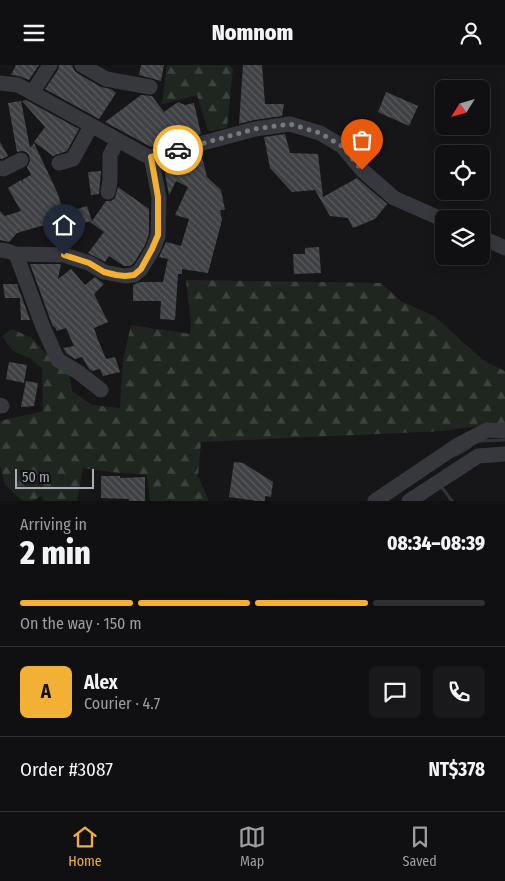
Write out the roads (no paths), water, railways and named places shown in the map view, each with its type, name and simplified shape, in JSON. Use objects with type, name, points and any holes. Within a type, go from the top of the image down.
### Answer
[{"type":"street","points":[[32,93],[50,65]]},
{"type":"street","points":[[82,65],[106,79],[150,87]]},
{"type":"street","points":[[0,83],[18,85],[151,157],[255,129],[290,124],[320,133],[342,146],[362,170],[394,198],[435,216]]},
{"type":"street","points":[[59,163],[73,159],[91,126]]},
{"type":"street","points":[[108,192],[110,155],[118,140]]},
{"type":"street","points":[[0,250],[16,254],[64,255],[89,263],[104,272],[125,276],[134,275],[141,269],[158,235],[158,197],[151,157]]},
{"type":"street","points":[[0,168],[3,169],[20,160]]},
{"type":"street","points":[[490,241],[505,248]]},
{"type":"street","points":[[16,254],[43,327],[58,360],[101,389]]},
{"type":"street","points":[[375,501],[458,445],[487,430],[505,431]]},
{"type":"street","points":[[409,501],[478,456],[505,454]]},
{"type":"waterway","points":[[480,441],[505,440]]},
{"type":"waterway","points":[[456,455],[470,447]]},
{"type":"waterway","points":[[440,485],[452,501]]}]
